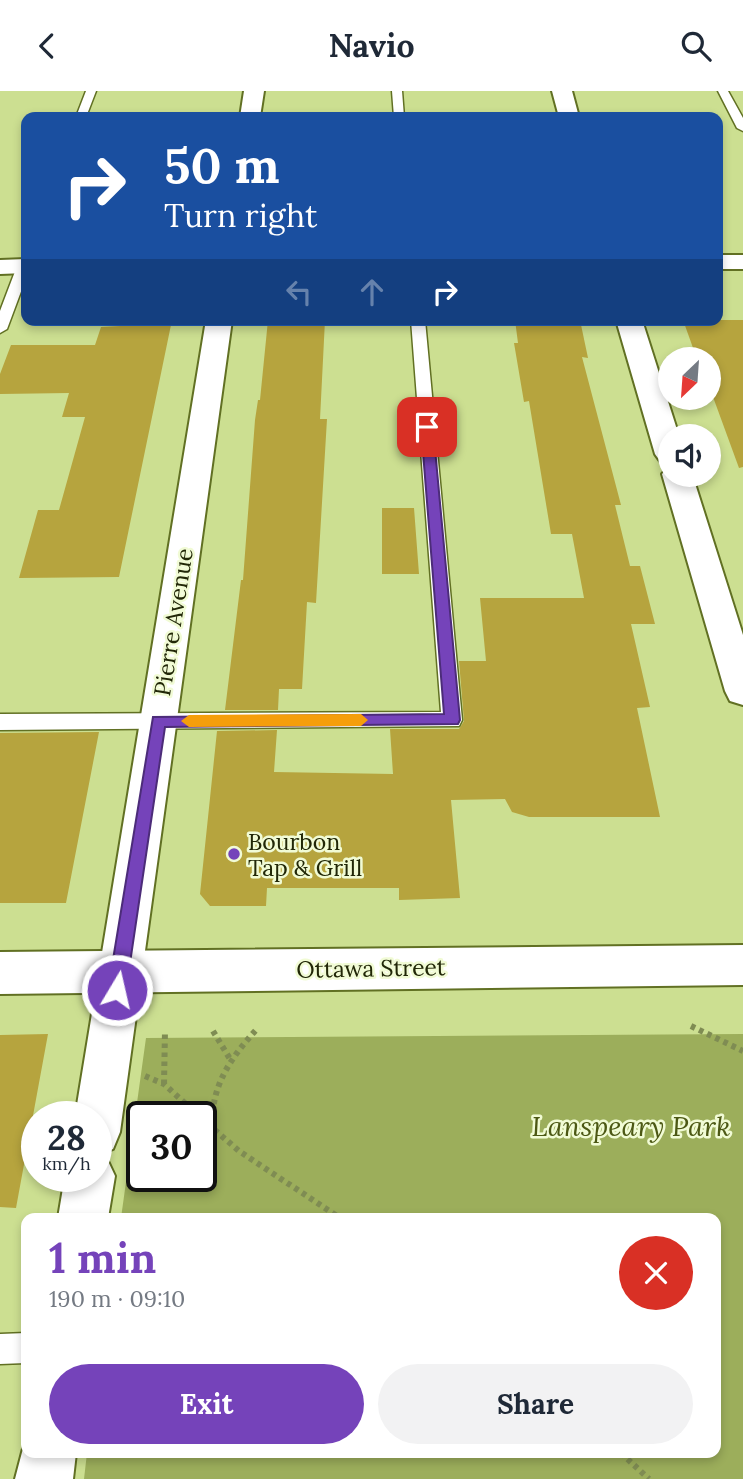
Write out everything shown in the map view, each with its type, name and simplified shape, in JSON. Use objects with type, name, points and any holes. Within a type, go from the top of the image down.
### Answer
[{"type":"street","points":[[251,112],[254,91]]},
{"type":"street","points":[[562,91],[568,112]]},
{"type":"street","points":[[723,262],[743,262]]},
{"type":"street","name":"Pierre Avenue","points":[[101,1101],[218,326]]},
{"type":"street","points":[[631,326],[661,424]]},
{"type":"street","points":[[681,487],[743,691]]},
{"type":"street","name":"Ottawa Street","points":[[0,973],[743,965]]},
{"type":"street","points":[[84,1213],[87,1192]]},
{"type":"street","points":[[44,1479],[47,1458]]},
{"type":"lane","points":[[83,112],[91,91]]},
{"type":"lane","points":[[397,91],[399,112]]},
{"type":"lane","points":[[723,91],[743,128]]},
{"type":"lane","points":[[0,329],[19,265]]},
{"type":"lane","points":[[0,723],[452,720],[419,326]]},
{"type":"lane","points":[[0,1349],[21,1348]]},
{"type":"path","points":[[691,1025],[743,1051]]},
{"type":"path","points":[[212,1101],[215,1088],[230,1059],[256,1030]]},
{"type":"path","points":[[164,1084],[165,1031]]},
{"type":"path","points":[[213,1031],[230,1059]]},
{"type":"path","points":[[135,1071],[164,1084],[183,1101]]},
{"type":"path","points":[[217,1135],[333,1213]]},
{"type":"path","points":[[626,1458],[649,1479]]},
{"type":"green space","name":"Lanspeary Park","points":[[743,1034],[743,1479],[84,1479],[86,1458],[721,1458],[721,1213],[122,1213],[126,1182],[126,1192],[217,1192],[217,1101],[137,1101],[146,1038]]},
{"type":"building","points":[[723,320],[743,320],[743,467],[739,468],[718,410],[721,410],[721,347],[693,347],[685,326],[723,326]]},
{"type":"building","points":[[171,326],[119,577],[19,578],[38,510],[59,510],[85,417],[62,417],[69,393],[0,394],[0,374],[11,345],[95,345],[101,327]]},
{"type":"building","points":[[267,326],[325,326],[320,419],[327,419],[316,603],[307,602],[302,689],[279,689],[278,710],[225,710],[243,580],[255,420],[260,400]]},
{"type":"building","points":[[516,326],[581,326],[588,358],[582,357],[621,505],[615,505],[630,566],[640,566],[655,624],[631,624],[650,707],[637,708],[660,817],[529,817],[512,812],[505,799],[451,800],[460,898],[399,900],[399,888],[267,888],[266,906],[210,906],[200,894],[217,731],[277,730],[274,772],[393,774],[390,729],[459,729],[464,721],[459,661],[486,661],[480,598],[584,598],[572,534],[551,534],[529,401],[524,402],[514,343],[518,343]]},
{"type":"building","points":[[382,508],[414,508],[419,574],[382,574]]},
{"type":"building","points":[[99,732],[66,903],[0,903],[0,733]]},
{"type":"building","points":[[48,1034],[36,1101],[21,1101],[21,1181],[16,1208],[0,1207],[0,1035]]},
{"type":"slow traffic","points":[[189,721],[361,720]]},
{"type":"place","name":"Bourbon Tap & Grill","points":[[234,854]]},
{"type":"route","points":[[117,990],[158,722],[452,720],[427,427]]}]
